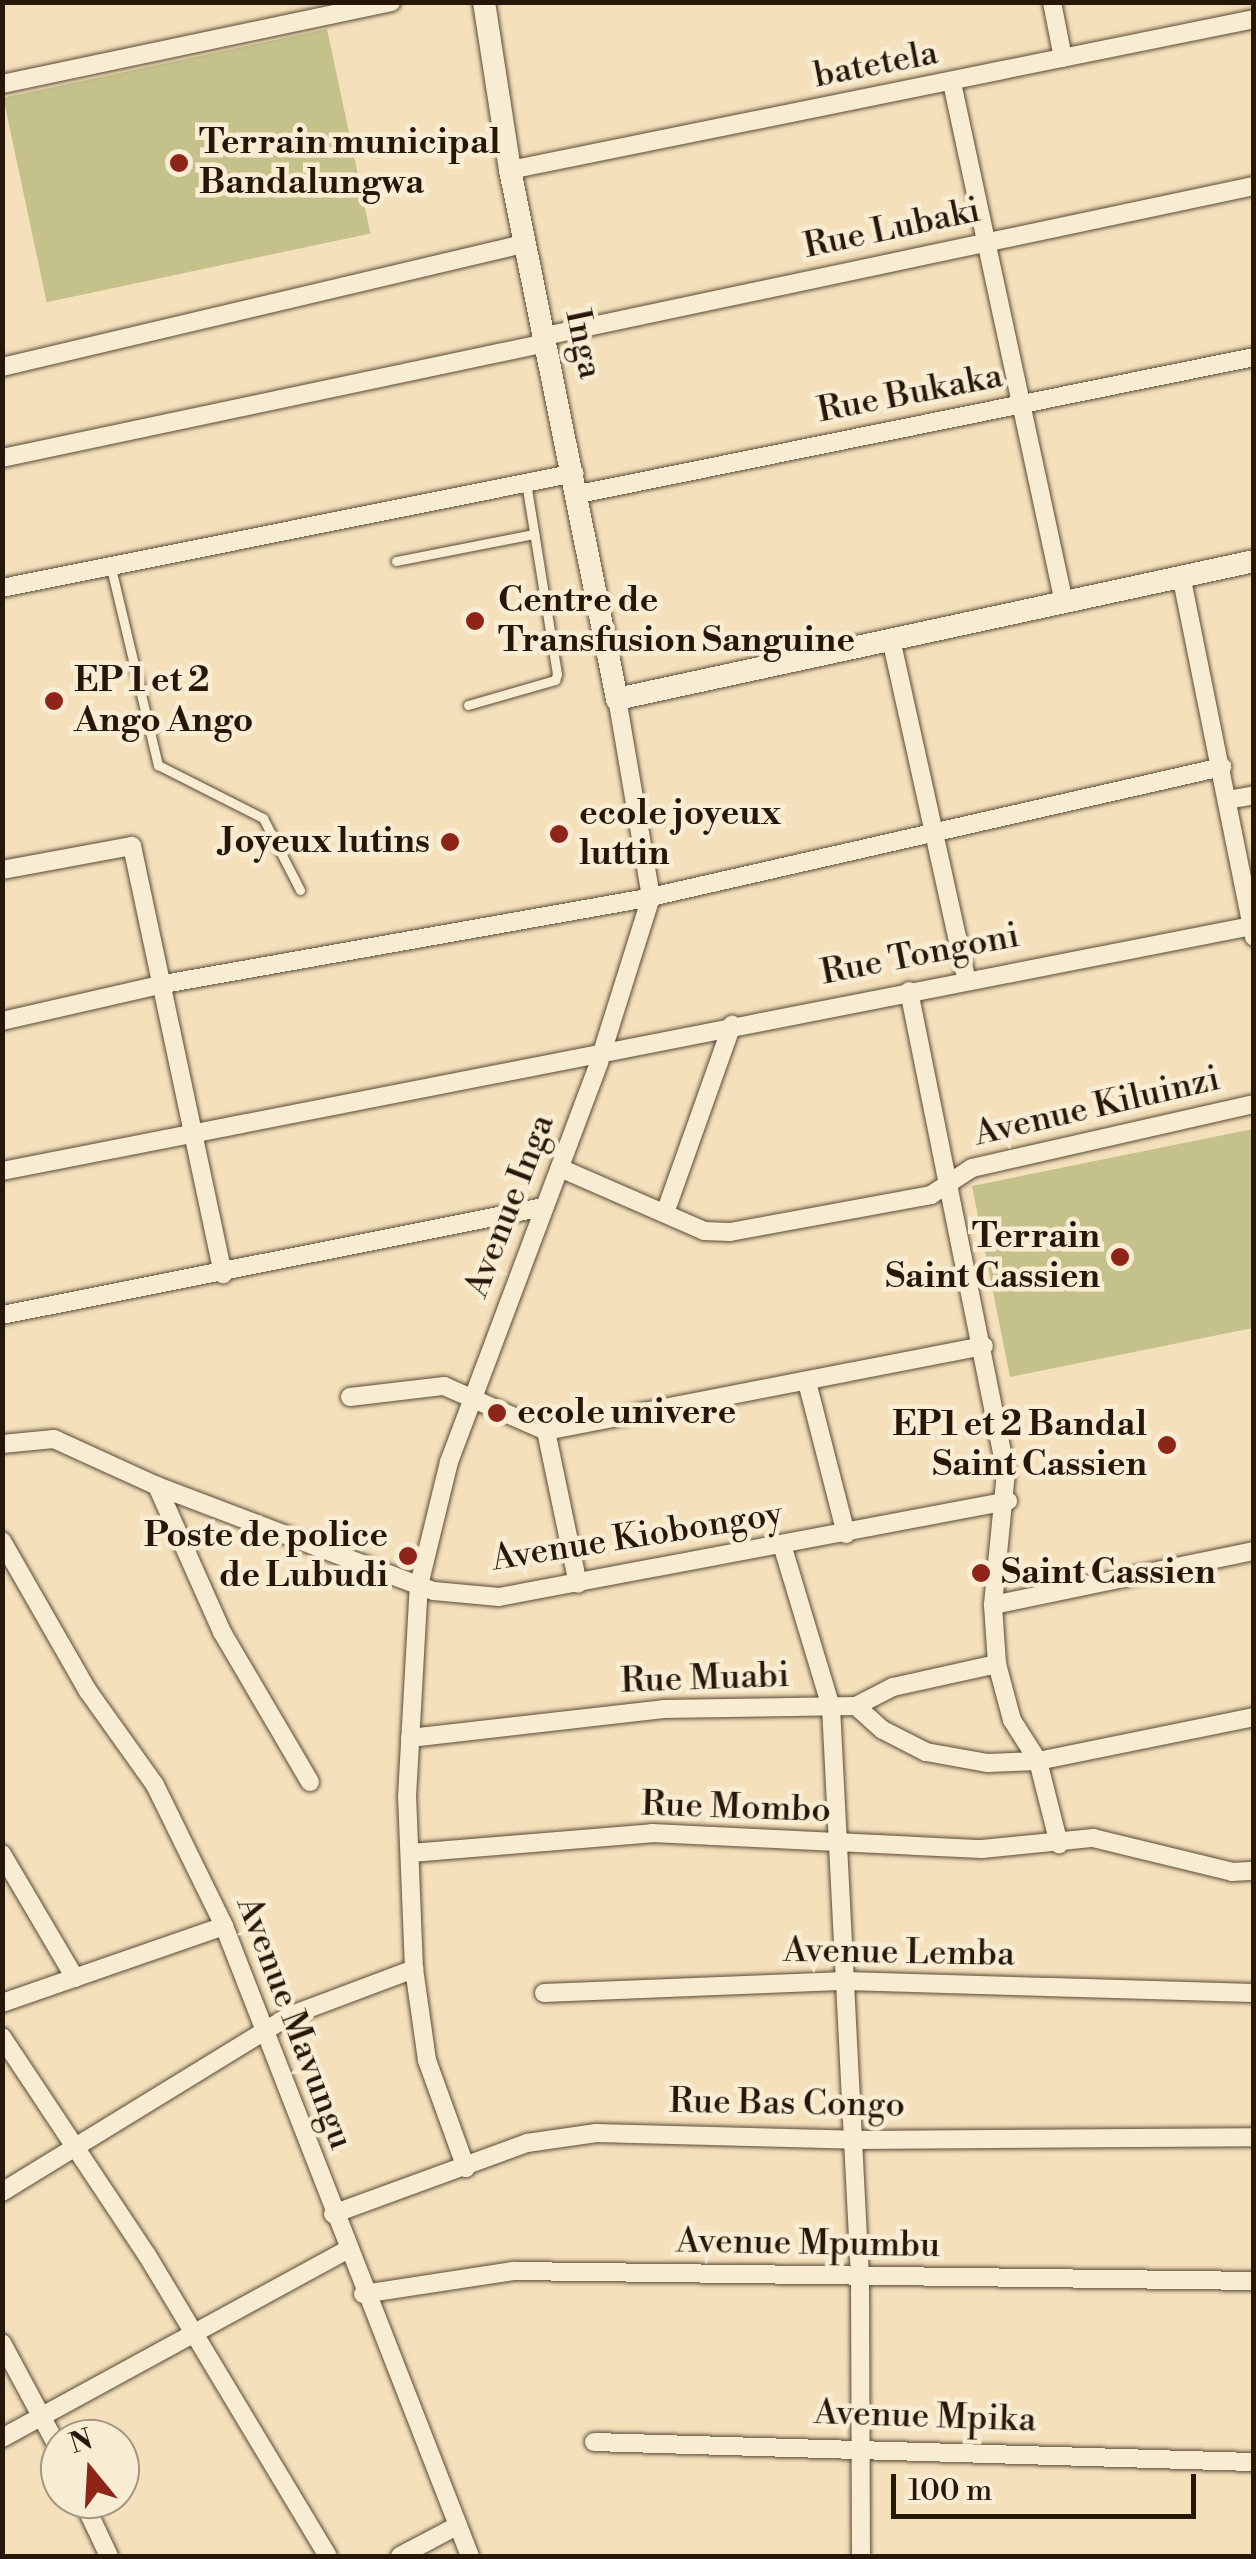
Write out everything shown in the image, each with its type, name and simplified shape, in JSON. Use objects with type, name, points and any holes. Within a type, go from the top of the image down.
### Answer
[{"type":"street","points":[[2,84],[391,2]]},
{"type":"street","name":"Inga","points":[[484,2],[510,170],[577,484],[617,699]]},
{"type":"street","points":[[1052,2],[1064,58]]},
{"type":"street","name":"batetela","points":[[510,170],[1254,19]]},
{"type":"street","points":[[952,83],[983,242],[1064,598]]},
{"type":"street","name":"Rue Lubaki","points":[[2,458],[1254,186]]},
{"type":"street","points":[[2,367],[527,243]]},
{"type":"street","name":"Rue Bukaka","points":[[2,588],[526,482],[577,484],[1020,405],[1254,356]]},
{"type":"street","points":[[617,699],[1064,598],[1254,561]]},
{"type":"street","points":[[1181,576],[1253,932]]},
{"type":"street","points":[[890,639],[938,831],[966,978]]},
{"type":"street","name":"Avenue Inga","points":[[466,2168],[426,2060],[414,1969],[410,1738],[419,1585],[449,1462],[602,1053],[651,896],[617,699]]},
{"type":"street","points":[[2,1021],[164,984],[651,896],[1222,767]]},
{"type":"street","points":[[1227,800],[1254,794]]},
{"type":"street","points":[[2,870],[132,846],[197,1132],[222,1274]]},
{"type":"street","name":"Rue Tongoni","points":[[2,1171],[966,978],[1253,932]]},
{"type":"street","points":[[909,990],[984,1346],[1008,1501],[994,1605],[996,1664],[1012,1720],[1038,1761],[1059,1844]]},
{"type":"street","points":[[665,1214],[732,1025]]},
{"type":"street","name":"Avenue Kiluinzi","points":[[560,1168],[704,1230],[758,1229],[931,1195],[972,1168],[1254,1104]]},
{"type":"street","points":[[2,1316],[544,1207]]},
{"type":"street","points":[[350,1397],[433,1384],[473,1396],[546,1432],[984,1346]]},
{"type":"street","points":[[808,1382],[846,1534]]},
{"type":"street","points":[[546,1432],[578,1584]]},
{"type":"street","name":"Avenue Kiobongoy","points":[[2,1444],[54,1439],[157,1486],[419,1585],[499,1597],[783,1548],[1008,1501]]},
{"type":"street","points":[[157,1486],[222,1632],[310,1782]]},
{"type":"street","name":"Avenue Mavungu","points":[[2,1541],[8,1570],[155,1785],[224,1926],[363,2294],[470,2556]]},
{"type":"street","points":[[783,1548],[831,1707],[860,2277],[861,2556]]},
{"type":"street","points":[[994,1605],[1254,1551]]},
{"type":"street","name":"Rue Muabi","points":[[410,1738],[663,1709],[856,1706],[892,1688],[996,1664]]},
{"type":"street","points":[[856,1706],[883,1730],[926,1752],[988,1764],[1038,1761],[1254,1717]]},
{"type":"street","name":"Rue Mombo","points":[[412,1853],[652,1834],[982,1849],[1121,1842],[1232,1872],[1254,1871]]},
{"type":"street","points":[[2,1854],[74,1978]]},
{"type":"street","points":[[2,2004],[224,1926]]},
{"type":"street","points":[[2,2192],[264,2031],[414,1969]]},
{"type":"street","name":"Avenue Lemba","points":[[544,1993],[846,1981],[1254,1993]]},
{"type":"street","points":[[2,2037],[194,2336],[328,2556]]},
{"type":"street","name":"Rue Bas Congo","points":[[333,2214],[527,2143],[596,2133],[854,2140],[1254,2137]]},
{"type":"street","points":[[2,2438],[346,2250]]},
{"type":"street","name":"Avenue Mpumbu","points":[[363,2294],[514,2272],[1254,2281]]},
{"type":"street","points":[[2,2343],[44,2417]]},
{"type":"street","name":"Avenue Mpika","points":[[594,2442],[861,2447],[1254,2462]]},
{"type":"street","points":[[91,2519],[109,2556]]},
{"type":"street","points":[[400,2556],[457,2526]]},
{"type":"lane","points":[[468,705],[555,680],[526,482]]},
{"type":"lane","points":[[396,562],[534,534]]},
{"type":"lane","points":[[111,568],[158,766],[263,818],[300,890]]},
{"type":"shaded area","points":[[327,29],[370,233],[47,302],[3,98]]},
{"type":"shaded area","name":"Terrain Saint Cassien","points":[[1253,1129],[1253,1328],[1010,1377],[972,1186]]},
{"type":"place","name":"Terrain municipal Bandalungwa","points":[[179,163]]},
{"type":"place","name":"Centre de Transfusion Sanguine","points":[[475,621]]},
{"type":"place","name":"EP 1 et 2 Ango Ango","points":[[54,701]]},
{"type":"place","name":"ecole joyeux luttin","points":[[559,834]]},
{"type":"place","name":"Joyeux lutins","points":[[450,842]]},
{"type":"place","name":"Terrain Saint Cassien","points":[[1120,1257]]},
{"type":"place","name":"ecole univere","points":[[497,1413]]},
{"type":"place","name":"EP1 et 2 Bandal Saint Cassien","points":[[1167,1445]]},
{"type":"place","name":"Poste de police de Lubudi","points":[[408,1556]]},
{"type":"place","name":"Saint Cassien","points":[[981,1573]]}]
